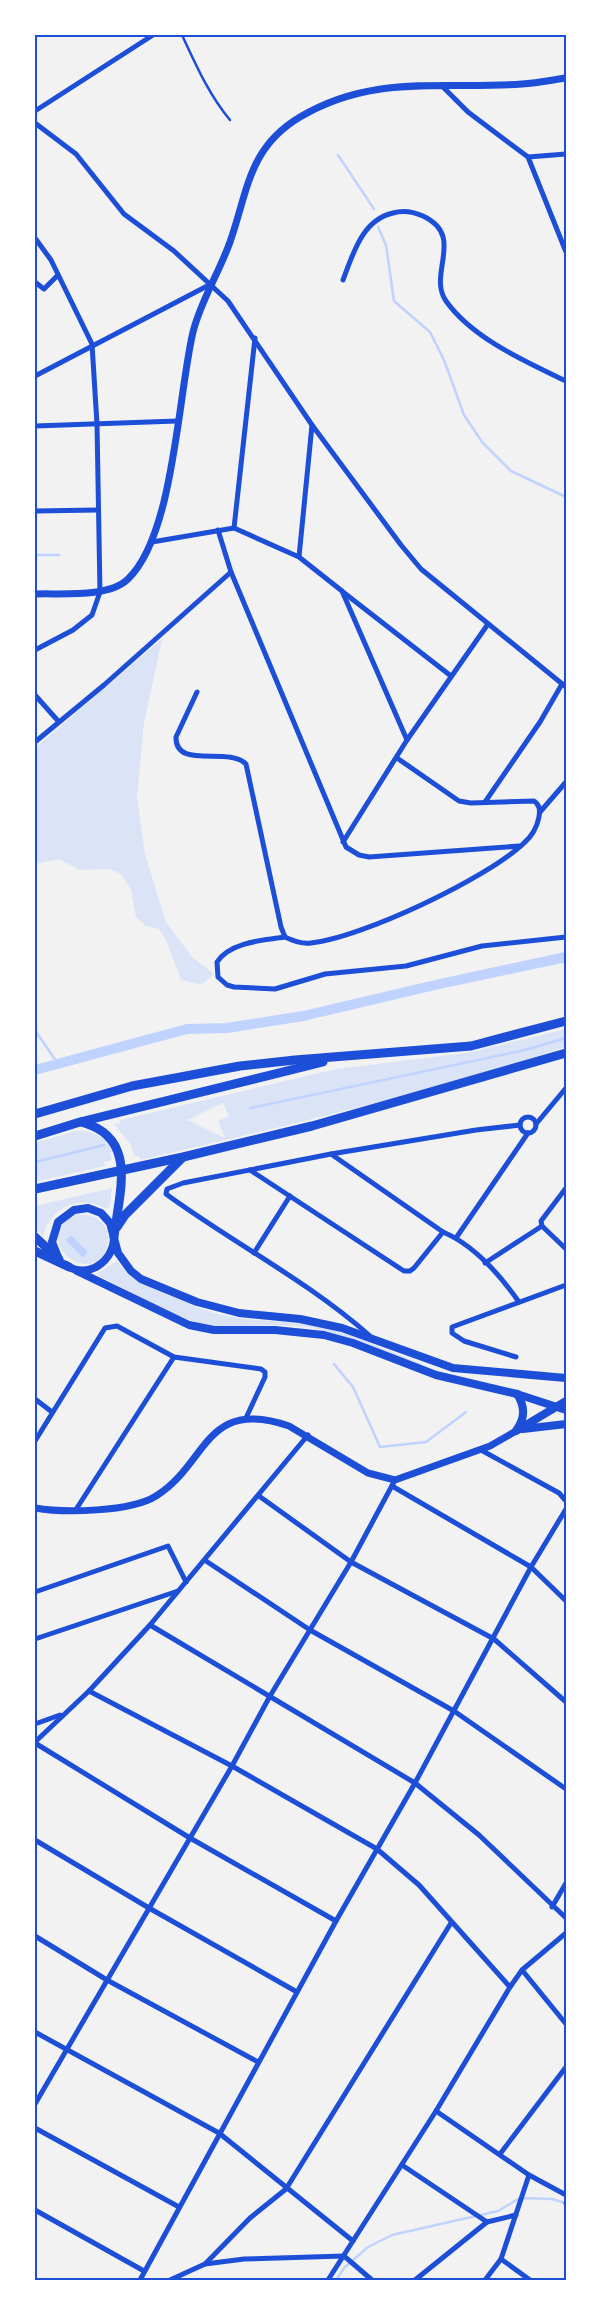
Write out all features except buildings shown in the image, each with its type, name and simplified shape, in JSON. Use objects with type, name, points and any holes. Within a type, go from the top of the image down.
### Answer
[{"type":"main road","points":[[35,1114],[132,1086],[240,1066],[471,1046],[566,1021]]},
{"type":"main road","points":[[35,1189],[183,1157],[312,1126],[566,1053]]},
{"type":"main road","points":[[35,1136],[80,1122],[347,1056]]},
{"type":"main road","points":[[35,1238],[69,1267],[86,1270],[99,1266],[109,1256],[114,1236],[122,1170],[120,1154],[110,1138],[101,1130],[80,1122]]},
{"type":"main road","points":[[114,1236],[124,1215],[183,1157]]},
{"type":"main road","points":[[61,1260],[54,1248],[53,1235],[58,1222],[74,1210],[88,1208],[101,1213],[110,1223],[122,1260],[136,1276],[197,1302],[239,1313],[300,1319],[372,1338],[428,1361],[453,1368],[566,1378]]},
{"type":"main road","points":[[35,1251],[189,1325],[214,1330],[276,1330],[324,1335],[353,1343],[436,1375],[517,1394],[566,1410]]},
{"type":"main road","points":[[516,1431],[524,1413],[522,1403],[517,1394]]},
{"type":"main road","points":[[516,1431],[566,1401]]},
{"type":"main road","points":[[516,1431],[540,1426],[566,1424]]},
{"type":"street","points":[[35,111],[153,35]]},
{"type":"street","points":[[35,594],[100,592],[114,588],[128,580],[152,542],[165,496],[194,330],[211,284],[230,242],[250,174],[262,150],[277,133],[309,112],[335,99],[383,87],[522,84],[566,78]]},
{"type":"street","points":[[440,85],[468,112],[528,157],[566,252]]},
{"type":"street","points":[[35,123],[76,154],[124,214],[174,251],[228,301],[312,425],[416,563],[564,685],[485,802]]},
{"type":"street","points":[[528,157],[566,154]]},
{"type":"street","points":[[343,280],[358,244],[375,221],[403,211],[420,214],[434,223],[443,237],[441,291],[455,312],[474,329],[519,358],[566,381]]},
{"type":"street","points":[[35,238],[51,260],[92,344],[97,424],[97,510],[100,592],[92,615],[73,630],[35,650]]},
{"type":"street","points":[[35,282],[44,289],[58,275]]},
{"type":"street","points":[[35,376],[92,344],[211,284]]},
{"type":"street","points":[[234,528],[254,338]]},
{"type":"street","points":[[35,426],[177,421]]},
{"type":"street","points":[[299,557],[312,425]]},
{"type":"street","points":[[35,511],[97,510]]},
{"type":"street","points":[[152,542],[234,528],[299,557],[451,676]]},
{"type":"street","points":[[218,530],[231,572],[343,842],[350,850],[369,857],[521,846]]},
{"type":"street","points":[[35,742],[104,685],[231,572]]},
{"type":"street","points":[[342,591],[407,740]]},
{"type":"street","points":[[343,842],[407,740],[488,624]]},
{"type":"street","points":[[197,692],[176,738],[176,745],[179,751],[190,756],[232,756],[240,758],[246,764],[285,937]]},
{"type":"street","points":[[35,695],[59,722]]},
{"type":"street","points":[[397,758],[459,801],[534,801],[540,807],[540,812]]},
{"type":"street","points":[[566,782],[540,812],[533,832],[521,846],[483,872],[406,912],[358,930],[311,943],[296,942],[285,937],[250,942],[224,955],[216,966],[218,977],[234,987],[285,988],[325,974],[406,966],[482,946],[566,937]]},
{"type":"street","points":[[456,1238],[528,1133],[535,1128],[536,1124],[566,1088]]},
{"type":"street","points":[[520,1125],[521,1121],[528,1117],[532,1118],[536,1124]]},
{"type":"street","points":[[520,1125],[521,1129],[528,1133]]},
{"type":"street","points":[[372,1338],[317,1295],[190,1211],[166,1194],[166,1192],[171,1187],[183,1183],[331,1154],[476,1130],[520,1125]]},
{"type":"street","points":[[331,1154],[443,1232],[456,1238],[485,1263],[520,1302]]},
{"type":"street","points":[[250,1170],[404,1271],[410,1271],[414,1268],[443,1232]]},
{"type":"street","points":[[542,1226],[543,1216],[566,1188]]},
{"type":"street","points":[[254,1253],[290,1196]]},
{"type":"street","points":[[485,1263],[542,1226]]},
{"type":"street","points":[[542,1226],[566,1250]]},
{"type":"street","points":[[516,1357],[464,1341],[452,1334],[451,1330],[455,1324],[566,1284]]},
{"type":"street","points":[[35,1441],[104,1328],[117,1326],[174,1357],[261,1369],[265,1372],[265,1377],[246,1420]]},
{"type":"street","points":[[75,1511],[174,1357]]},
{"type":"street","points":[[35,1399],[52,1412]]},
{"type":"street","points":[[35,1508],[54,1511],[75,1511],[127,1505],[154,1498],[174,1482],[204,1443],[215,1432],[231,1423],[246,1420],[277,1422],[308,1435],[346,1461],[368,1473],[394,1483],[532,1567],[566,1601]]},
{"type":"street","points":[[35,2104],[232,1766],[270,1696],[351,1562],[394,1483],[481,1450],[516,1431]]},
{"type":"street","points":[[308,1435],[150,1625],[89,1691],[35,1743],[190,1838],[336,1921]]},
{"type":"street","points":[[481,1450],[559,1493],[566,1501]]},
{"type":"street","points":[[259,1496],[351,1562],[494,1638],[566,1702]]},
{"type":"street","points":[[140,2280],[258,2062],[566,1509]]},
{"type":"street","points":[[35,1592],[168,1546],[186,1582]]},
{"type":"street","points":[[206,1560],[310,1630],[454,1711],[566,1789]]},
{"type":"street","points":[[35,1639],[178,1591]]},
{"type":"street","points":[[150,1625],[415,1783],[479,1835],[566,1918]]},
{"type":"street","points":[[89,1691],[232,1766],[377,1849],[419,1885],[450,1923],[510,1987]]},
{"type":"street","points":[[35,1724],[63,1714]]},
{"type":"street","points":[[35,1840],[149,1908],[297,1992]]},
{"type":"street","points":[[552,1906],[566,1883]]},
{"type":"street","points":[[205,2264],[250,2218],[286,2189],[450,1923]]},
{"type":"street","points":[[328,2280],[436,2111],[510,1987],[522,1970],[566,1933]]},
{"type":"street","points":[[35,1936],[107,1980],[258,2062]]},
{"type":"street","points":[[522,1970],[566,2024]]},
{"type":"street","points":[[35,2032],[65,2051],[219,2133],[286,2189],[353,2241]]},
{"type":"street","points":[[500,2154],[566,2066]]},
{"type":"street","points":[[436,2111],[529,2175],[566,2195]]},
{"type":"street","points":[[35,2128],[179,2207]]},
{"type":"street","points":[[402,2165],[487,2222]]},
{"type":"street","points":[[485,2280],[501,2259],[529,2175]]},
{"type":"street","points":[[35,2210],[144,2271]]},
{"type":"street","points":[[415,2280],[487,2222],[516,2215]]},
{"type":"street","points":[[170,2280],[205,2264],[244,2259],[344,2256],[372,2280]]},
{"type":"street","points":[[501,2259],[530,2280]]},
{"type":"lane","points":[[182,35],[207,87],[218,106],[230,120]]},
{"type":"shaded area","points":[[162,639],[144,723],[137,797],[145,854],[166,922],[192,957],[214,974],[201,985],[181,980],[166,940],[159,929],[146,926],[136,917],[131,890],[122,875],[111,869],[80,870],[59,859],[35,864],[35,748]]},
{"type":"shaded area","points":[[566,1029],[566,1047],[513,1064],[354,1108],[140,1160],[139,1156],[135,1156],[130,1144],[114,1124],[121,1123],[120,1120],[336,1069],[466,1053]],"holes":[[[223,1103],[229,1116],[218,1121],[225,1138],[187,1120]]]},
{"type":"shaded area","points":[[75,1131],[92,1133],[102,1138],[114,1152],[110,1153],[112,1160],[104,1162],[105,1166],[35,1182],[35,1143]]},
{"type":"shaded area","points":[[112,1188],[110,1206],[106,1209],[86,1203],[76,1203],[67,1206],[52,1217],[43,1236],[35,1229],[35,1206]]},
{"type":"shaded area","points":[[76,1215],[90,1216],[101,1222],[108,1233],[108,1240],[107,1247],[99,1259],[89,1264],[77,1262],[67,1256],[60,1247],[58,1236],[63,1225]],"holes":[[[70,1235],[88,1252],[83,1258],[65,1240]]]},
{"type":"shaded area","points":[[117,1261],[131,1277],[211,1312],[239,1318],[326,1328],[363,1340],[423,1364],[422,1366],[366,1343],[309,1327],[274,1325],[220,1327],[199,1323],[171,1313],[96,1274]]},
{"type":"water","points":[[71,1235],[88,1252],[83,1258],[65,1240]]},
{"type":"waterway","points":[[338,155],[374,209]]},
{"type":"waterway","points":[[378,227],[386,245],[394,301],[430,332],[444,360],[464,415],[482,442],[511,471],[566,497]]},
{"type":"waterway","points":[[35,555],[59,555]]},
{"type":"waterway","points":[[35,1070],[187,1029],[227,1028],[303,1016],[566,957]]},
{"type":"waterway","points":[[35,1030],[58,1064]]},
{"type":"waterway","points":[[250,1108],[525,1050],[566,1038]]},
{"type":"waterway","points":[[35,1162],[104,1145]]},
{"type":"waterway","points":[[334,1364],[353,1387],[380,1447],[426,1442],[466,1412]]},
{"type":"waterway","points":[[336,2280],[344,2268],[368,2247],[392,2235],[498,2211],[520,2198],[552,2199],[565,2203]]}]
